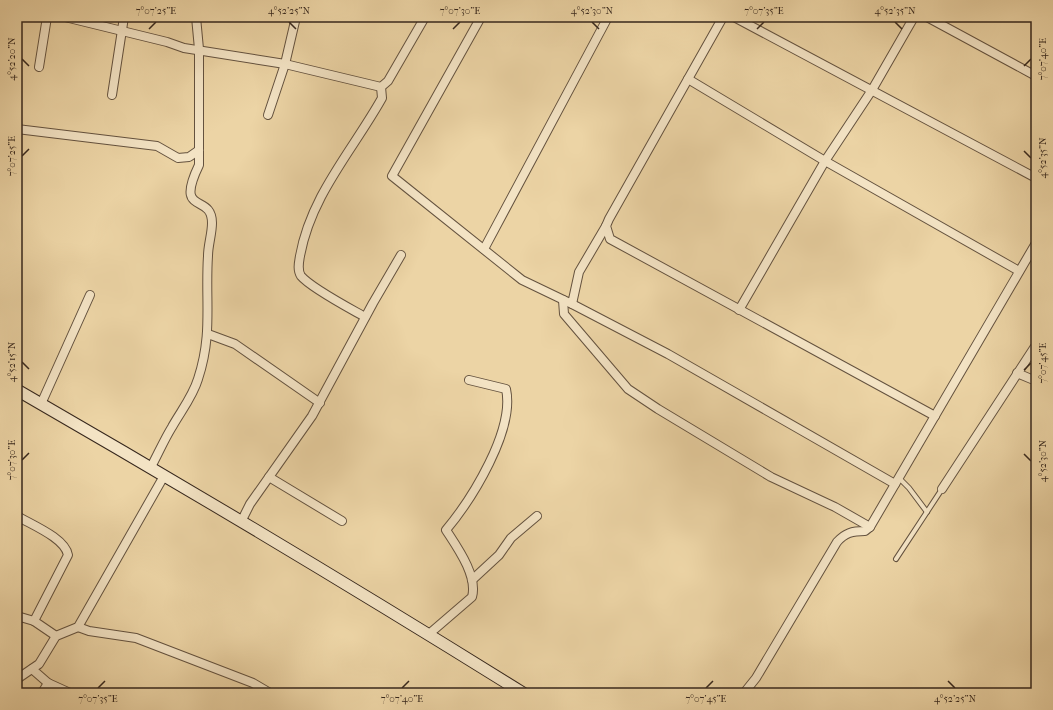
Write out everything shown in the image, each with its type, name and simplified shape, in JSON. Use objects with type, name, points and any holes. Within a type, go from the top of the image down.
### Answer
[{"type":"street","points":[[39,67],[47,17]]},
{"type":"street","points":[[65,17],[167,42],[184,48],[199,49],[285,64],[381,87]]},
{"type":"street","points":[[112,95],[124,17]]},
{"type":"street","points":[[151,468],[198,380],[208,334],[208,255],[212,223],[211,212],[207,207],[192,199],[190,194],[191,182],[199,166],[199,49],[196,17]]},
{"type":"street","points":[[268,115],[285,64],[296,17]]},
{"type":"street","points":[[381,87],[388,80],[425,17]]},
{"type":"street","points":[[481,17],[392,176],[522,280],[668,354],[897,481]]},
{"type":"street","points":[[484,249],[608,17]]},
{"type":"street","points":[[572,304],[579,272],[723,17]]},
{"type":"street","points":[[734,17],[1036,178]]},
{"type":"street","points":[[739,310],[825,161],[872,90],[914,17]]},
{"type":"street","points":[[927,17],[1036,76]]},
{"type":"street","points":[[688,79],[825,161],[1019,271]]},
{"type":"street","points":[[365,317],[301,276],[298,267],[305,236],[316,208],[330,180],[382,98],[381,87]]},
{"type":"street","points":[[17,129],[157,146],[178,158],[189,158],[199,150]]},
{"type":"street","points":[[606,226],[610,239],[935,416]]},
{"type":"street","points":[[744,693],[756,678],[837,542],[843,535],[849,532],[865,531],[870,527],[1036,242]]},
{"type":"street","points":[[241,522],[250,504],[295,442],[320,403],[365,317],[401,255]]},
{"type":"street","points":[[41,404],[90,295]]},
{"type":"street","points":[[563,300],[564,314],[628,389],[658,409],[771,477],[835,507],[870,527]]},
{"type":"street","points":[[208,334],[235,344],[320,403]]},
{"type":"street","points":[[942,489],[1036,345]]},
{"type":"street","points":[[1017,374],[1036,381]]},
{"type":"street","points":[[428,634],[472,597],[472,580],[461,552],[446,530],[461,513],[494,457],[502,432],[508,398],[506,389],[469,380]]},
{"type":"street","points":[[17,390],[151,468],[428,634],[523,693]]},
{"type":"street","points":[[17,679],[39,664],[56,636],[78,627],[164,476]]},
{"type":"street","points":[[269,477],[342,521]]},
{"type":"street","points":[[17,516],[62,542],[68,555],[34,621]]},
{"type":"street","points":[[472,580],[499,555],[511,538],[537,516]]},
{"type":"street","points":[[17,616],[34,621],[56,636]]},
{"type":"street","points":[[78,627],[88,631],[136,638],[252,683],[270,693]]},
{"type":"street","points":[[32,669],[48,684],[70,693]]},
{"type":"street","points":[[42,693],[48,684]]},
{"type":"street","points":[[1033,693],[1036,689]]},
{"type":"lane","points":[[897,481],[909,488],[927,512]]},
{"type":"lane","points":[[896,559],[942,489]]}]
